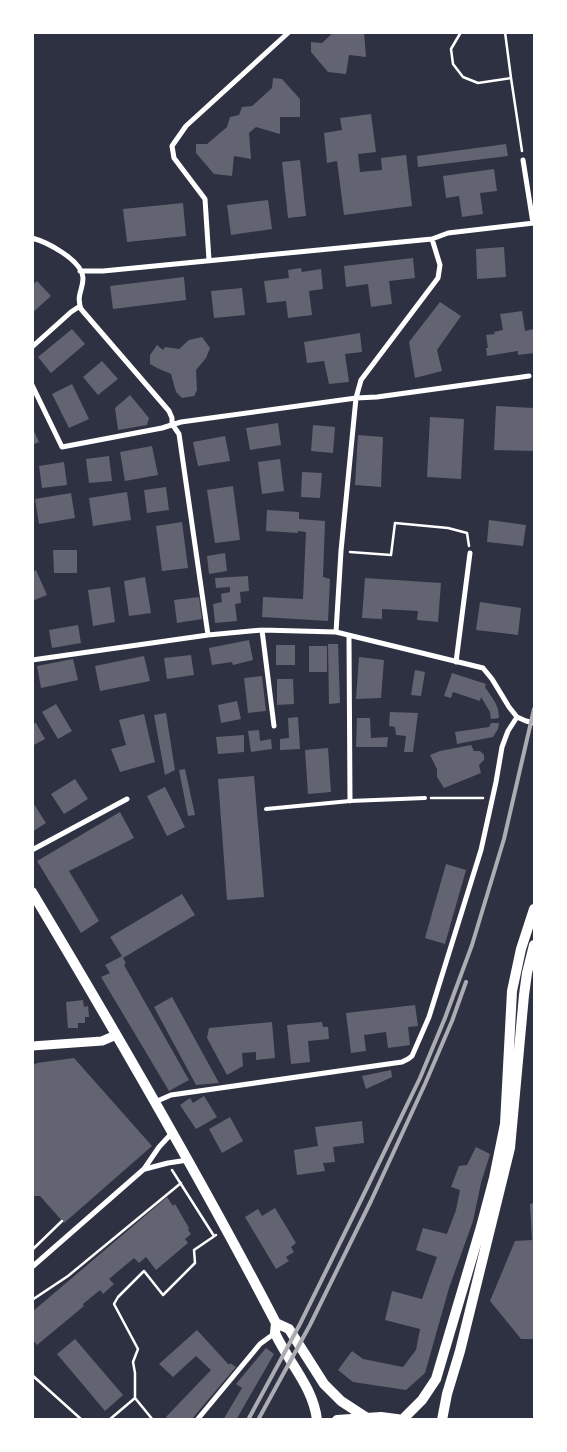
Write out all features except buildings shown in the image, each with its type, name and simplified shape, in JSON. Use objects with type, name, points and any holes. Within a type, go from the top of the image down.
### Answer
[{"type":"main road","points":[[32,892],[116,1034],[227,1229],[275,1328],[310,1393],[316,1409],[317,1420]]},
{"type":"main road","points":[[337,1420],[381,1417],[404,1419],[422,1400],[436,1378],[479,1236],[494,1178],[505,1124],[512,991],[521,949],[534,909]]},
{"type":"main road","points":[[442,1420],[510,1148],[524,995],[534,945]]},
{"type":"main road","points":[[275,1328],[289,1330],[324,1384],[341,1401],[367,1418]]},
{"type":"street","points":[[209,260],[205,199],[174,158],[172,146],[186,126],[289,32]]},
{"type":"street","points":[[80,271],[432,240],[448,233],[534,223],[523,160]]},
{"type":"street","points":[[32,238],[46,242],[60,250],[80,271],[83,278],[78,300],[80,306],[169,411],[172,424],[179,434],[208,635]]},
{"type":"street","points":[[336,632],[341,551],[356,398],[361,380],[438,278],[440,265],[432,240]]},
{"type":"street","points":[[32,347],[80,306]]},
{"type":"street","points":[[32,385],[62,447],[162,428],[181,422],[529,376]]},
{"type":"street","points":[[456,662],[470,553]]},
{"type":"street","points":[[262,630],[274,726]]},
{"type":"street","points":[[32,660],[208,635],[262,630],[336,632],[483,668],[517,717],[534,723]]},
{"type":"street","points":[[349,636],[350,801]]},
{"type":"street","points":[[154,1102],[171,1095],[408,1060],[415,1051],[429,1017],[481,850],[502,747],[508,731],[517,717]]},
{"type":"street","points":[[32,850],[127,799]]},
{"type":"street","points":[[32,1046],[102,1041],[116,1034]]},
{"type":"street","points":[[32,1267],[144,1169],[159,1147],[172,1133]]},
{"type":"street","points":[[144,1169],[188,1160]]},
{"type":"street","points":[[197,1420],[275,1328]]},
{"type":"lane","points":[[266,809],[350,801],[425,798]]},
{"type":"path","points":[[461,32],[452,49],[453,64],[462,77],[478,83],[511,78]]},
{"type":"path","points":[[505,32],[523,160]]},
{"type":"path","points":[[341,551],[391,555],[395,523],[448,528],[467,533],[470,553]]},
{"type":"path","points":[[425,798],[492,798]]},
{"type":"path","points":[[168,1163],[214,1236]]},
{"type":"path","points":[[32,1300],[68,1276],[181,1183]]},
{"type":"path","points":[[32,1250],[62,1221]]},
{"type":"path","points":[[153,1420],[135,1398],[136,1373],[133,1362],[138,1349],[114,1304],[118,1297],[144,1271],[163,1295],[195,1263],[194,1250],[227,1229]]},
{"type":"path","points":[[32,1375],[82,1420]]},
{"type":"path","points":[[109,1420],[135,1398]]},
{"type":"railway","points":[[248,1420],[300,1324],[362,1198],[420,1078],[445,1018],[472,945],[504,839],[534,709]]},
{"type":"railway","points":[[258,1420],[310,1325],[371,1201],[425,1084],[452,1021],[466,982]]}]
